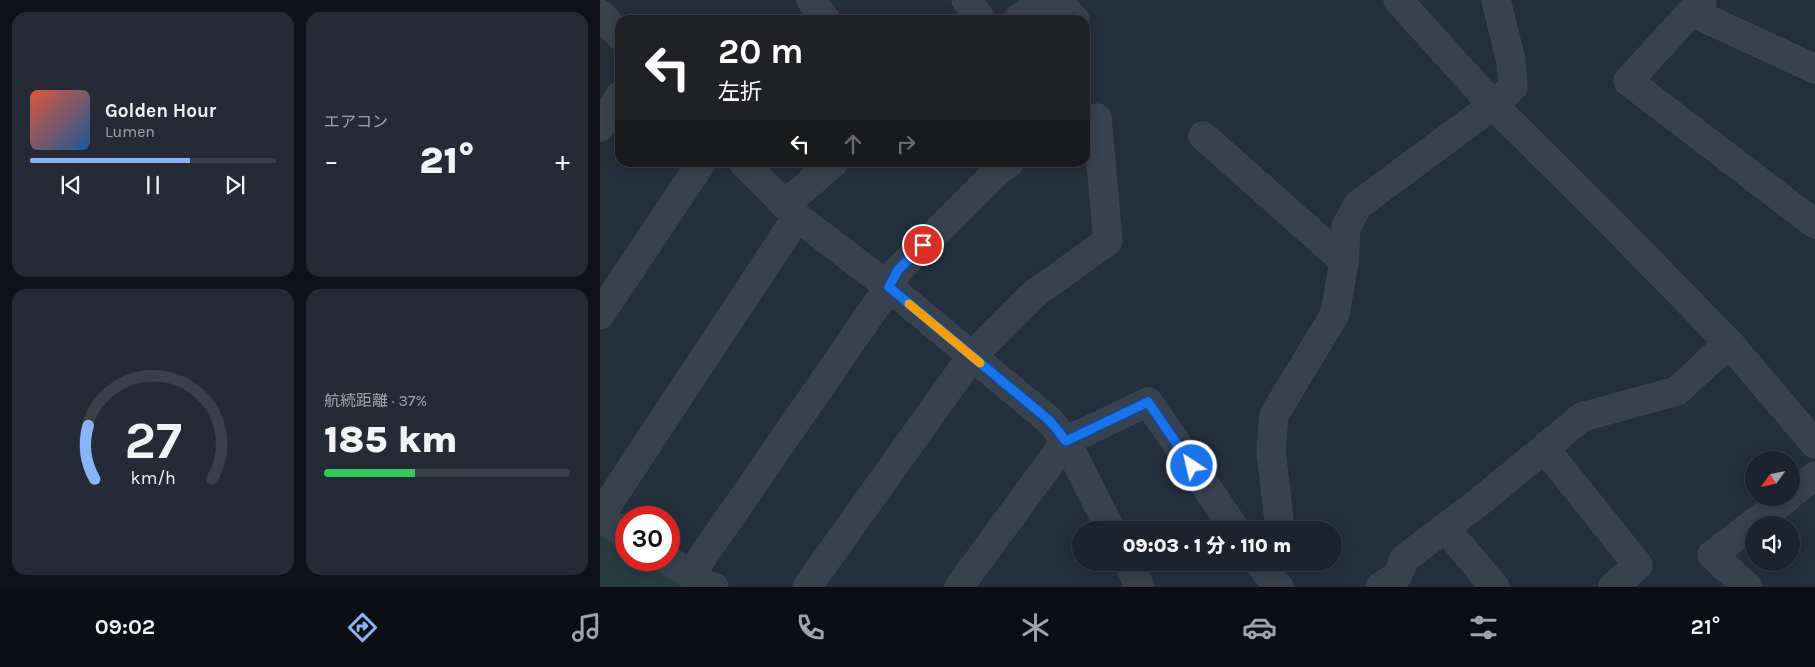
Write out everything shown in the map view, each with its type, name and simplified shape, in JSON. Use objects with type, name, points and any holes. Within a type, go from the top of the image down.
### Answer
[{"type":"street","points":[[811,0],[822,15]]},
{"type":"street","points":[[966,0],[978,15]]},
{"type":"street","points":[[1024,15],[1045,0]]},
{"type":"street","points":[[1057,0],[1070,15]]},
{"type":"street","points":[[1398,0],[1492,105],[1603,214],[1729,343],[1815,444]]},
{"type":"street","points":[[1279,521],[1271,450],[1274,415],[1335,314],[1344,260],[1346,227],[1358,205],[1492,105],[1513,87],[1511,61],[1496,0]]},
{"type":"street","points":[[1815,69],[1697,6],[1628,81],[1815,224]]},
{"type":"street","points":[[600,14],[615,30]]},
{"type":"street","points":[[600,127],[615,104]]},
{"type":"street","points":[[807,587],[972,356],[1034,294],[1108,240],[1097,118],[1090,120]]},
{"type":"street","points":[[1204,136],[1344,260]]},
{"type":"street","points":[[600,315],[699,167]]},
{"type":"street","points":[[748,167],[791,211],[889,287],[1050,421],[1066,441],[1106,521]]},
{"type":"street","points":[[615,526],[600,516],[791,211],[830,167]]},
{"type":"street","points":[[680,568],[704,583],[898,270],[1003,167]]},
{"type":"street","points":[[1380,587],[1398,575],[1404,559],[1545,449],[1582,417],[1677,391],[1729,343]]},
{"type":"street","points":[[959,587],[1066,441],[1148,402],[1230,521]]},
{"type":"street","points":[[1545,449],[1638,565],[1613,587]]},
{"type":"street","points":[[1800,487],[1815,476]]},
{"type":"street","points":[[1748,587],[1712,555],[1776,506]]},
{"type":"street","points":[[1445,528],[1495,587]]},
{"type":"street","points":[[1132,571],[1140,587]]},
{"type":"street","points":[[1266,571],[1279,587]]},
{"type":"street","points":[[1284,571],[1286,587]]},
{"type":"green space","points":[[600,530],[615,540],[615,571],[663,571],[677,580],[682,587],[600,587]]},
{"type":"slow traffic","points":[[909,304],[980,363]]},
{"type":"route","points":[[923,245],[898,270],[889,287],[1050,421],[1066,441],[1148,402],[1192,466]]}]
